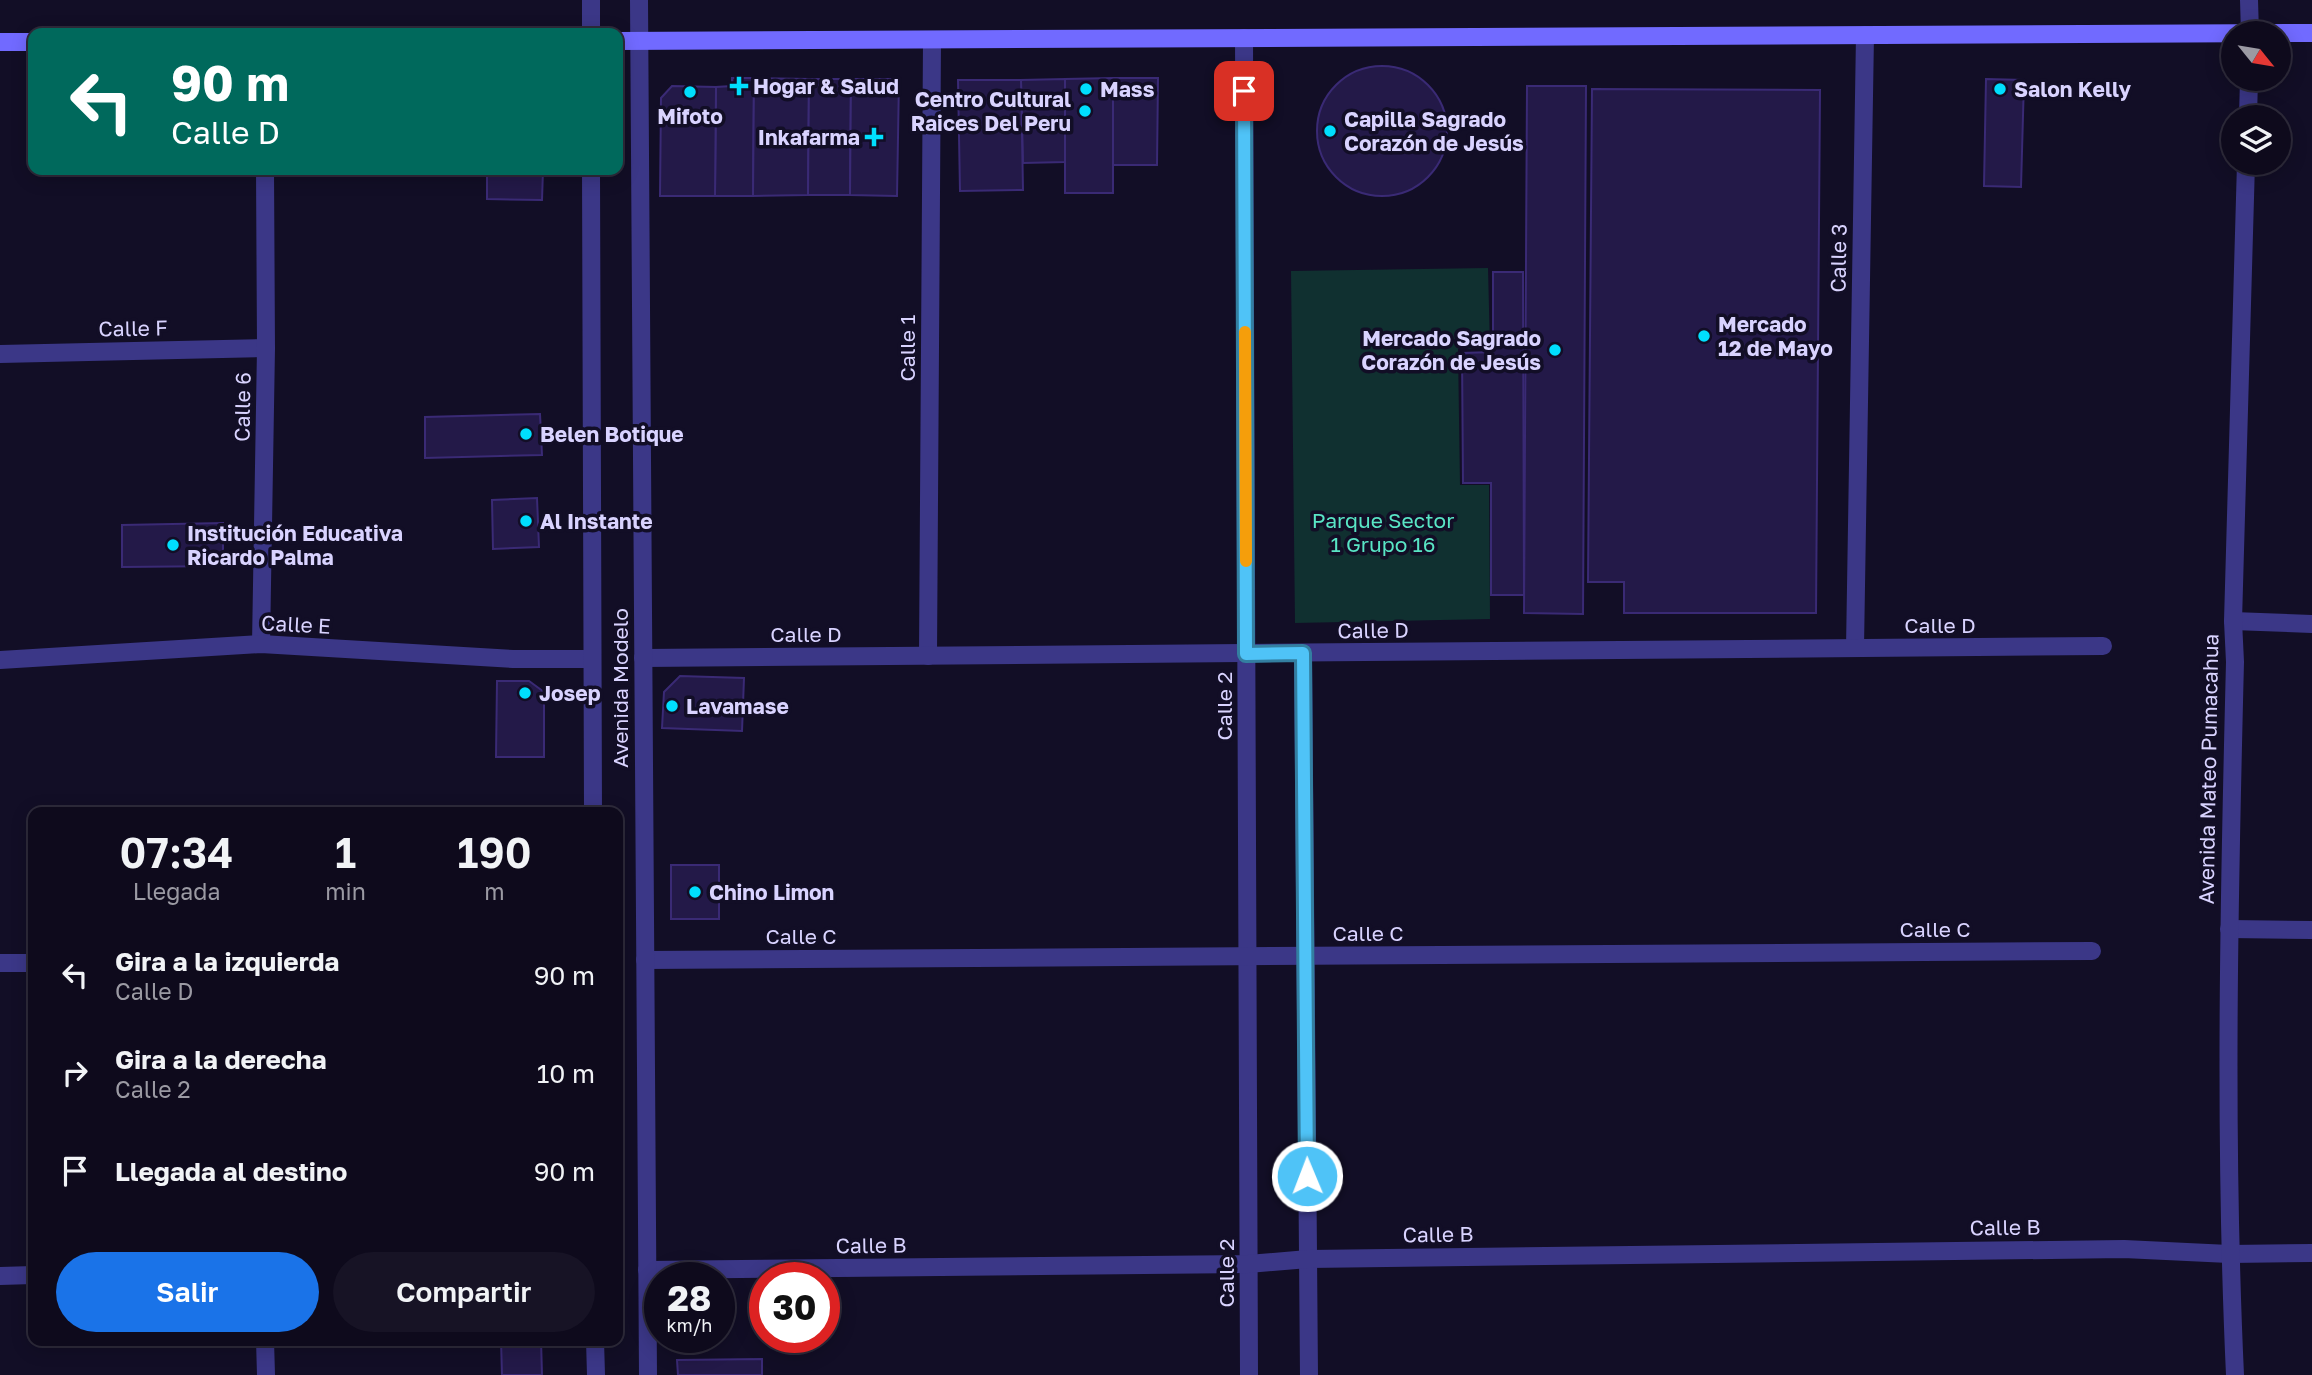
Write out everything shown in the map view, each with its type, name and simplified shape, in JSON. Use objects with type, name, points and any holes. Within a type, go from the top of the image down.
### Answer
[{"type":"main road","points":[[623,41],[2221,33]]},
{"type":"main road","points":[[2291,33],[2312,33]]},
{"type":"main road","points":[[0,42],[28,42]]},
{"type":"street","points":[[591,0],[591,28]]},
{"type":"street","name":"Avenida Modelo","points":[[639,0],[647,1262]]},
{"type":"street","points":[[2249,0],[2250,21]]},
{"type":"street","name":"Calle 3","points":[[1855,648],[1865,35]]},
{"type":"street","name":"Calle 2","points":[[1244,37],[1249,1375]]},
{"type":"street","name":"Calle 1","points":[[928,656],[932,40]]},
{"type":"street","name":"Calle 6","points":[[261,644],[266,348],[265,175]]},
{"type":"street","name":"Avenida Modelo","points":[[591,175],[593,807]]},
{"type":"street","name":"Avenida Mateo Pumacahua","points":[[2235,1375],[2230,1254],[2229,929],[2235,662],[2233,621],[2246,175]]},
{"type":"street","name":"Calle F","points":[[0,354],[266,348]]},
{"type":"street","points":[[2233,621],[2312,624]]},
{"type":"street","name":"Calle E","points":[[0,660],[261,644],[513,659],[591,659]]},
{"type":"street","name":"Calle D","points":[[643,658],[2103,646]]},
{"type":"street","points":[[1303,653],[1309,1375]]},
{"type":"street","points":[[2229,929],[2312,930]]},
{"type":"street","name":"Calle C","points":[[645,960],[2092,951]]},
{"type":"street","points":[[0,963],[28,963]]},
{"type":"street","name":"Calle B","points":[[735,1269],[1248,1264],[1308,1259],[2124,1249],[2230,1254],[2312,1253]]},
{"type":"street","points":[[0,1276],[28,1275]]},
{"type":"street","points":[[265,1346],[266,1375]]},
{"type":"street","points":[[595,1346],[596,1375]]},
{"type":"street","name":"Avenida Modelo","points":[[648,1353],[648,1375]]},
{"type":"green space","name":"Parque Sector 1 Grupo 16","points":[[1488,268],[1490,348],[1458,349],[1460,485],[1489,485],[1490,619],[1295,623],[1291,271]]},
{"type":"building","points":[[1382,66],[1407,71],[1428,85],[1442,106],[1447,131],[1442,156],[1428,177],[1407,191],[1382,196],[1357,191],[1336,177],[1322,156],[1317,131],[1322,106],[1336,85],[1357,71]]},
{"type":"building","points":[[732,78],[754,78],[753,196],[715,196],[716,87],[732,86]]},
{"type":"building","points":[[754,78],[809,79],[808,195],[753,196]]},
{"type":"building","points":[[1113,78],[1158,78],[1157,165],[1113,165]]},
{"type":"building","points":[[1113,78],[1113,193],[1065,193],[1065,79]]},
{"type":"building","points":[[809,79],[851,79],[850,195],[808,195]]},
{"type":"building","name":"Inkafarma","points":[[851,79],[899,79],[897,196],[850,195]]},
{"type":"building","points":[[1065,79],[1065,162],[1023,163],[1021,80]]},
{"type":"building","points":[[1986,79],[2024,80],[2021,187],[1984,186]]},
{"type":"building","points":[[958,80],[1021,80],[1023,190],[960,191]]},
{"type":"building","points":[[672,86],[716,87],[715,196],[660,196],[661,98]]},
{"type":"building","name":"Mercado Sagrado Corazón de Jesús","points":[[1527,86],[1586,86],[1583,614],[1524,613]]},
{"type":"building","name":"Mercado 12 de Mayo","points":[[1592,89],[1820,90],[1816,613],[1624,613],[1624,582],[1588,582]]},
{"type":"building","points":[[487,175],[543,175],[542,200],[487,199]]},
{"type":"building","points":[[1493,272],[1523,272],[1524,595],[1491,595],[1491,483],[1463,483],[1462,353],[1493,352]]},
{"type":"building","points":[[540,414],[542,455],[425,458],[425,417]]},
{"type":"building","points":[[537,498],[539,547],[493,549],[492,500]]},
{"type":"building","name":"Institución Educativa Ricardo Palma","points":[[223,523],[223,566],[122,567],[122,525]]},
{"type":"building","points":[[680,676],[744,678],[742,731],[662,728],[664,692]]},
{"type":"building","points":[[497,681],[529,681],[544,692],[544,757],[496,757]]},
{"type":"building","name":"Chino Limon","points":[[671,865],[719,865],[719,919],[671,919]]},
{"type":"building","points":[[501,1346],[541,1346],[542,1375],[502,1375]]},
{"type":"building","points":[[762,1359],[762,1375],[678,1375],[677,1360]]},
{"type":"slow traffic","points":[[1245,332],[1246,561]]},
{"type":"place","name":"Hogar & Salud","points":[[739,86]]},
{"type":"place","name":"Mass","points":[[1086,89]]},
{"type":"place","name":"Salon Kelly","points":[[2000,89]]},
{"type":"place","name":"Mifoto","points":[[690,92]]},
{"type":"place","name":"Centro Cultural Raices Del Peru","points":[[1085,111]]},
{"type":"place","name":"Capilla Sagrado Corazón de Jesús","points":[[1330,131]]},
{"type":"place","name":"Inkafarma","points":[[874,137]]},
{"type":"place","name":"Mercado 12 de Mayo","points":[[1704,336]]},
{"type":"place","name":"Mercado Sagrado Corazón de Jesús","points":[[1555,350]]},
{"type":"place","name":"Belen Botique","points":[[526,434]]},
{"type":"place","name":"Al Instante","points":[[526,521]]},
{"type":"place","name":"Institución Educativa Ricardo Palma","points":[[173,545]]},
{"type":"place","name":"Josep","points":[[525,693]]},
{"type":"place","name":"Lavamase","points":[[672,706]]},
{"type":"place","name":"Chino Limon","points":[[695,892]]},
{"type":"route","points":[[1244,91],[1246,654],[1303,653],[1307,1176]]}]
